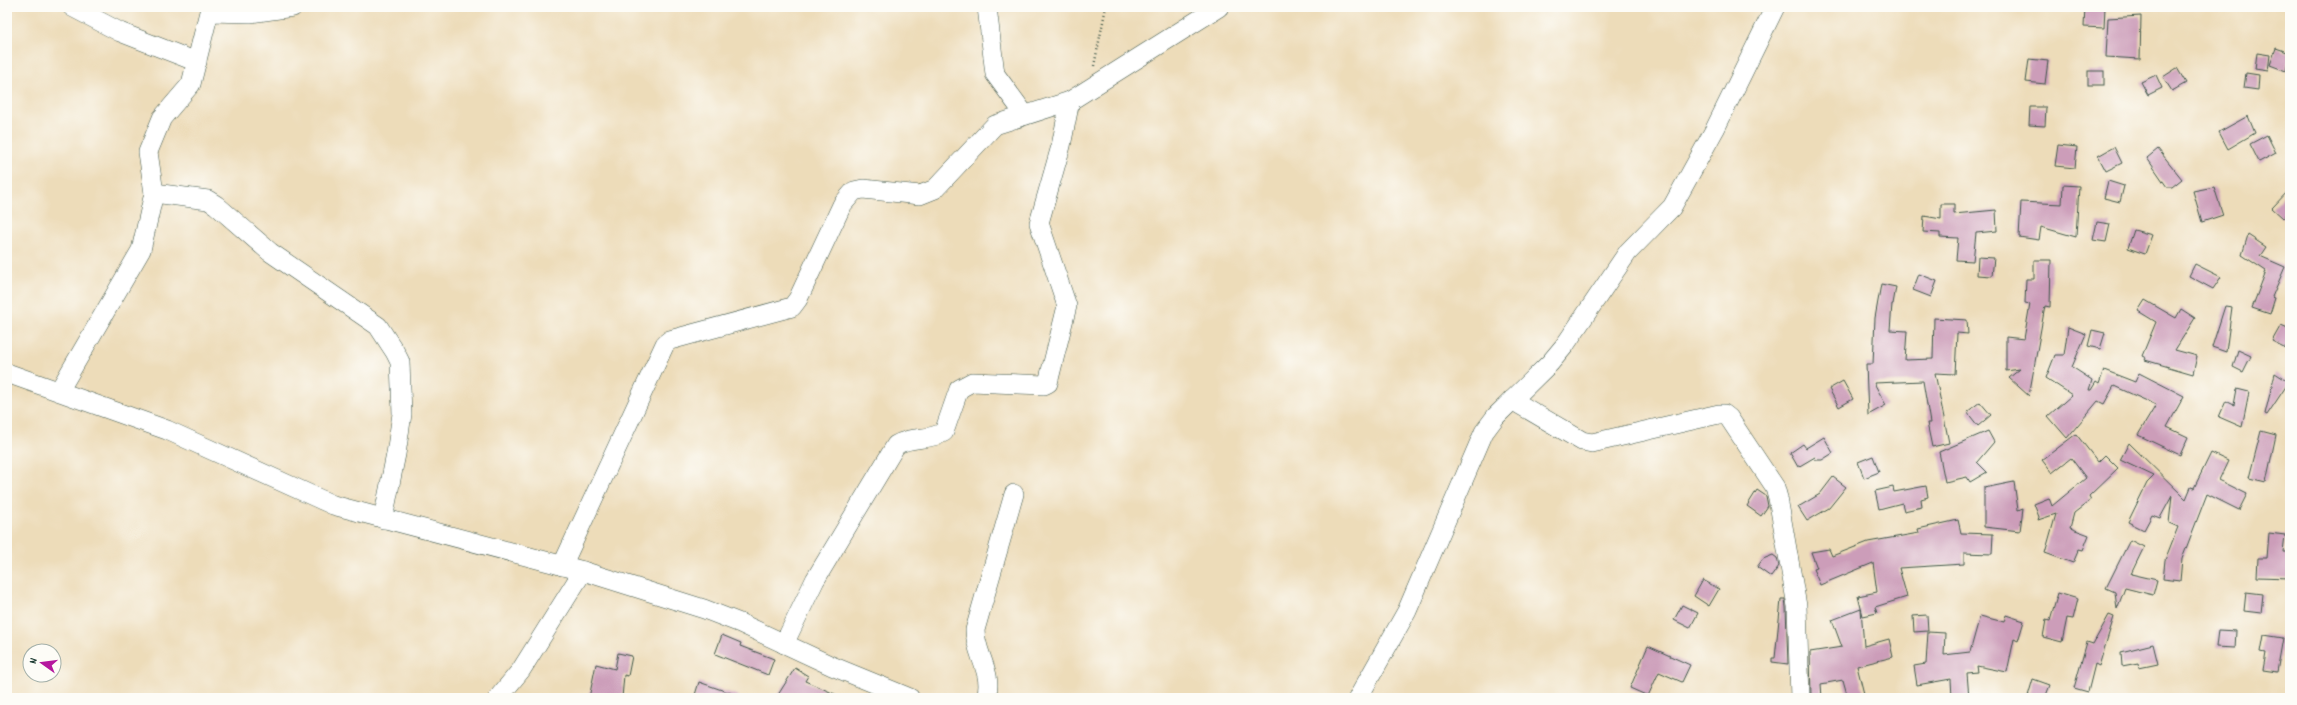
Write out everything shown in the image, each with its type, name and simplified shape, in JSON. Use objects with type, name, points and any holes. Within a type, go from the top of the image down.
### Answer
[{"type":"street","points":[[72,7],[120,32],[197,62]]},
{"type":"street","points":[[59,391],[141,250],[154,193],[148,152],[162,118],[191,84],[209,12],[250,13],[293,7]]},
{"type":"street","points":[[987,7],[995,74],[1025,114]]},
{"type":"street","points":[[562,566],[665,344],[675,338],[792,307],[798,299],[842,205],[851,193],[854,191],[863,190],[920,195],[926,194],[935,189],[995,125],[1025,114],[1070,101],[1220,7]]},
{"type":"street","points":[[1358,698],[1407,611],[1484,432],[1496,416],[1550,363],[1565,345],[1628,252],[1672,207],[1682,193],[1775,7]]},
{"type":"street","points":[[784,644],[815,580],[896,445],[904,440],[938,435],[944,432],[960,389],[965,384],[972,382],[1044,386],[1048,383],[1067,306],[1039,223],[1061,146],[1070,101]]},
{"type":"street","points":[[154,193],[208,200],[216,205],[270,252],[378,326],[400,362],[402,414],[396,454],[383,519]]},
{"type":"street","points":[[7,373],[167,430],[333,505],[583,571],[704,609],[832,666],[910,698]]},
{"type":"street","points":[[1512,400],[1582,441],[1592,443],[1719,414],[1724,414],[1729,418],[1775,487],[1778,498],[1797,606],[1800,698]]},
{"type":"street","points":[[986,698],[989,678],[975,637],[975,630],[1014,494]]},
{"type":"street","points":[[498,698],[521,670],[583,571]]},
{"type":"path","points":[[1090,88],[1106,7]]},
{"type":"building","points":[[2085,7],[2105,7],[2104,28],[2084,27]]},
{"type":"building","points":[[2141,16],[2140,59],[2106,57],[2108,18]]},
{"type":"building","points":[[2276,48],[2290,53],[2286,71],[2270,65]]},
{"type":"building","points":[[2257,53],[2270,55],[2268,71],[2255,69]]},
{"type":"building","points":[[2029,59],[2048,61],[2045,84],[2026,82]]},
{"type":"building","points":[[2177,68],[2186,83],[2172,91],[2163,77]]},
{"type":"building","points":[[2088,71],[2104,71],[2104,85],[2088,85]]},
{"type":"building","points":[[2246,73],[2259,75],[2258,90],[2244,88]]},
{"type":"building","points":[[2156,75],[2162,88],[2148,95],[2141,82]]},
{"type":"building","points":[[2030,107],[2046,107],[2045,126],[2029,125]]},
{"type":"building","points":[[2248,116],[2255,133],[2228,149],[2219,132]]},
{"type":"building","points":[[2267,135],[2276,153],[2259,162],[2250,144]]},
{"type":"building","points":[[2058,145],[2077,147],[2075,168],[2055,166]]},
{"type":"building","points":[[2114,147],[2122,163],[2106,171],[2098,156]]},
{"type":"building","points":[[2158,149],[2182,179],[2172,187],[2167,187],[2147,158]]},
{"type":"building","points":[[2108,181],[2124,186],[2120,202],[2104,198]]},
{"type":"building","points":[[2063,185],[2079,186],[2076,237],[2041,227],[2039,240],[2019,237],[2021,202],[2062,204]]},
{"type":"building","points":[[2214,187],[2223,215],[2202,222],[2193,191]]},
{"type":"building","points":[[2290,189],[2290,211],[2283,218],[2272,208]]},
{"type":"building","points":[[1941,204],[1954,204],[1954,214],[1996,210],[1997,231],[1976,233],[1973,261],[1956,260],[1958,238],[1940,237],[1940,233],[1923,232],[1924,216],[1941,219]]},
{"type":"building","points":[[2097,222],[2110,224],[2106,242],[2093,240]]},
{"type":"building","points":[[2134,230],[2152,235],[2145,254],[2128,248]]},
{"type":"building","points":[[2248,235],[2266,247],[2260,256],[2285,267],[2272,297],[2275,298],[2270,314],[2252,308],[2266,271],[2242,255]]},
{"type":"building","points":[[1978,257],[1994,258],[1992,276],[1977,275]]},
{"type":"building","points":[[2034,260],[2051,260],[2050,307],[2045,306],[2029,396],[2009,378],[2020,369],[2006,371],[2006,337],[2024,339],[2030,304],[2025,303],[2026,279],[2034,279]]},
{"type":"building","points":[[2195,264],[2221,277],[2213,289],[2189,276]]},
{"type":"building","points":[[1919,274],[1937,281],[1931,297],[1913,290]]},
{"type":"building","points":[[1881,284],[1896,287],[1892,304],[1890,330],[1907,331],[1905,360],[1933,359],[1934,318],[1967,320],[1968,334],[1957,333],[1955,374],[1935,373],[1949,443],[1932,447],[1927,423],[1930,423],[1923,381],[1874,383],[1886,405],[1868,415],[1866,364],[1873,364],[1875,318]]},
{"type":"building","points":[[2145,300],[2176,318],[2181,309],[2195,318],[2175,350],[2197,356],[2193,374],[2145,360],[2146,358],[2142,356],[2156,322],[2138,311]]},
{"type":"building","points":[[2225,306],[2232,307],[2226,352],[2212,347]]},
{"type":"building","points":[[2281,325],[2290,329],[2290,341],[2286,348],[2272,341]]},
{"type":"building","points":[[2068,327],[2086,334],[2072,367],[2092,380],[2089,390],[2091,390],[2096,382],[2099,384],[2104,370],[2135,382],[2139,373],[2184,396],[2167,427],[2188,437],[2180,455],[2138,435],[2156,405],[2114,386],[2104,404],[2098,401],[2067,438],[2048,416],[2072,395],[2046,378],[2055,355],[2064,355]]},
{"type":"building","points":[[2092,330],[2105,333],[2100,349],[2088,346]]},
{"type":"building","points":[[2238,350],[2251,356],[2243,372],[2233,367]]},
{"type":"building","points":[[2275,373],[2289,382],[2267,415],[2265,414]]},
{"type":"building","points":[[1843,381],[1853,399],[1839,407],[1829,389]]},
{"type":"building","points":[[2237,389],[2249,392],[2242,427],[2219,417],[2226,401],[2234,405]]},
{"type":"building","points":[[1980,402],[1991,415],[1978,426],[1967,412]]},
{"type":"building","points":[[1988,431],[1994,442],[1977,462],[1987,472],[1970,482],[1967,477],[1945,482],[1939,452]]},
{"type":"building","points":[[2261,431],[2276,435],[2266,482],[2249,478]]},
{"type":"building","points":[[2076,434],[2098,462],[2105,455],[2118,468],[2089,496],[2091,500],[2074,513],[2070,528],[2089,535],[2083,550],[2079,549],[2073,563],[2045,553],[2056,514],[2038,520],[2039,517],[2034,504],[2049,498],[2052,506],[2086,478],[2071,458],[2052,473],[2042,460]]},
{"type":"building","points":[[1824,437],[1833,453],[1822,460],[1816,460],[1815,457],[1798,467],[1790,453],[1803,444],[1806,448]]},
{"type":"building","points":[[2129,443],[2186,499],[2191,487],[2194,488],[2211,453],[2228,461],[2219,480],[2247,494],[2239,510],[2207,494],[2182,559],[2180,581],[2163,579],[2165,560],[2178,527],[2169,523],[2172,496],[2160,518],[2152,515],[2144,530],[2128,522],[2147,483],[2154,476],[2120,460]]},
{"type":"building","points":[[1873,456],[1879,472],[1864,478],[1858,462]]},
{"type":"building","points":[[1833,477],[1846,487],[1829,508],[1807,521],[1798,507],[1820,494]]},
{"type":"building","points":[[2014,482],[2018,510],[2023,508],[2020,531],[1984,527],[1984,488]]},
{"type":"building","points":[[1926,486],[1928,497],[1921,499],[1922,507],[1904,511],[1902,503],[1879,509],[1875,491],[1893,487],[1894,492]]},
{"type":"building","points":[[1757,490],[1766,496],[1768,506],[1761,516],[1747,506]]},
{"type":"building","points":[[1958,520],[1961,533],[1993,534],[1992,554],[1964,553],[1964,564],[1899,568],[1907,597],[1875,607],[1877,613],[1863,616],[1858,596],[1877,592],[1873,563],[1820,585],[1813,569],[1817,568],[1811,552],[1829,549],[1832,556],[1868,542],[1919,533],[1918,529]]},
{"type":"building","points":[[2269,533],[2285,535],[2283,552],[2290,552],[2290,578],[2257,577],[2258,558],[2267,558]]},
{"type":"building","points":[[2130,540],[2144,547],[2131,574],[2157,580],[2153,595],[2125,588],[2117,609],[2115,592],[2106,588]]},
{"type":"building","points":[[1773,555],[1777,558],[1779,566],[1771,577],[1757,567],[1763,559]]},
{"type":"building","points":[[1703,580],[1719,589],[1709,606],[1694,596]]},
{"type":"building","points":[[2246,592],[2263,594],[2261,613],[2244,611]]},
{"type":"building","points":[[2058,593],[2078,599],[2073,619],[2067,618],[2062,642],[2043,637],[2046,620],[2050,621]]},
{"type":"building","points":[[1781,600],[1785,600],[1786,607],[1788,664],[1772,662],[1772,658],[1775,658]]},
{"type":"building","points":[[1682,605],[1698,613],[1690,628],[1674,620]]},
{"type":"building","points":[[1861,609],[1864,646],[1889,639],[1893,657],[1857,666],[1865,698],[1848,698],[1843,680],[1821,684],[1822,698],[1811,698],[1810,652],[1842,647],[1832,620]]},
{"type":"building","points":[[1927,615],[1928,631],[1914,632],[1913,616]]},
{"type":"building","points":[[2006,615],[2024,621],[2018,641],[2014,639],[2007,672],[1977,666],[1978,672],[1967,673],[1969,698],[1952,698],[1951,679],[1917,685],[1914,666],[1926,664],[1928,632],[1945,633],[1944,655],[1970,652],[1980,616],[2004,622]]},
{"type":"building","points":[[2109,615],[2114,617],[2099,666],[2095,664],[2088,692],[2074,688],[2087,642],[2093,644]]},
{"type":"building","points":[[2218,630],[2236,631],[2235,648],[2216,647]]},
{"type":"building","points":[[722,635],[741,643],[740,646],[774,659],[768,675],[715,654]]},
{"type":"building","points":[[2264,635],[2283,638],[2277,672],[2263,670],[2266,653],[2261,652]]},
{"type":"building","points":[[2153,644],[2158,664],[2139,668],[2138,663],[2122,666],[2121,652]]},
{"type":"building","points":[[1648,646],[1690,665],[1682,682],[1659,672],[1648,696],[1630,688]]},
{"type":"building","points":[[618,653],[632,656],[628,676],[624,675],[622,698],[589,698],[596,664],[615,669]]},
{"type":"building","points":[[795,668],[808,676],[805,681],[844,698],[776,698]]},
{"type":"building","points":[[2033,679],[2050,685],[2045,698],[2028,696]]},
{"type":"building","points":[[699,682],[739,696],[738,698],[694,698]]}]
